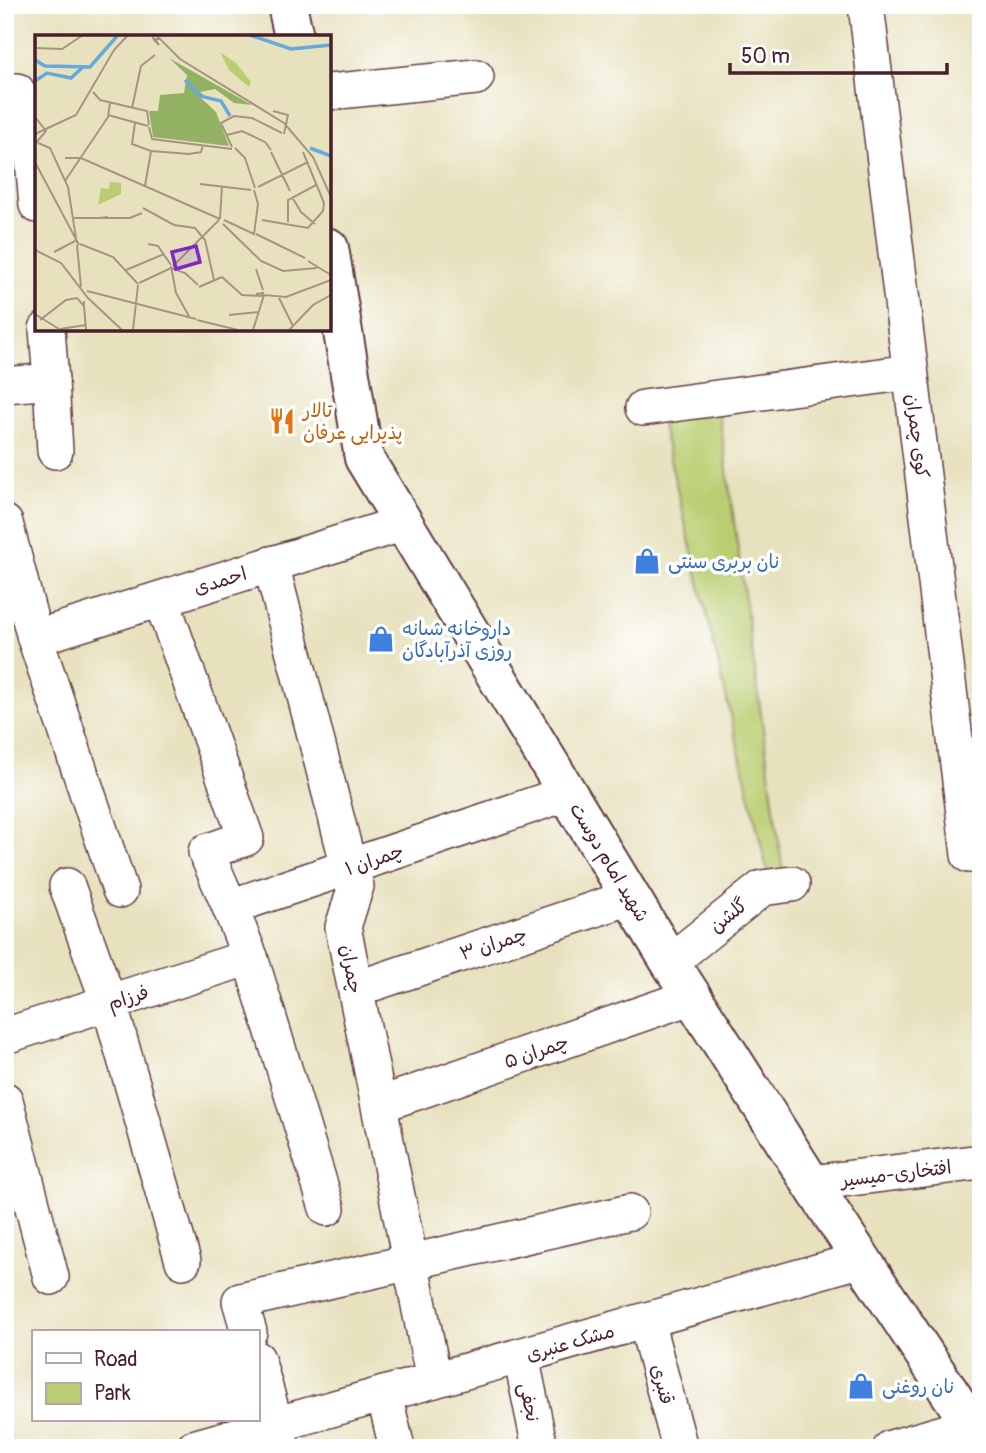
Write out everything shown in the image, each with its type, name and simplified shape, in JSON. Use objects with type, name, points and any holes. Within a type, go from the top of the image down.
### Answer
[{"type":"main road","name":"شهید امام دوست","points":[[331,260],[364,458],[670,962],[811,1183],[976,1433]]},
{"type":"street","name":"کوی چمران","points":[[866,5],[970,855],[981,854]]},
{"type":"street","points":[[331,92],[476,77]]},
{"type":"street","points":[[16,91],[30,124],[35,182]]},
{"type":"street","points":[[47,331],[55,451]]},
{"type":"street","points":[[643,408],[910,372]]},
{"type":"street","points":[[5,384],[51,382]]},
{"type":"street","points":[[5,523],[35,638],[120,890]]},
{"type":"street","name":"احمدی","points":[[35,638],[404,523]]},
{"type":"street","name":"چمران","points":[[271,565],[356,886],[343,928],[434,1380]]},
{"type":"street","points":[[161,599],[246,838],[206,852],[250,957],[327,1208]]},
{"type":"street","name":"چمران ۱","points":[[230,907],[568,793]]},
{"type":"street","name":"گلشن","points":[[670,962],[762,888],[792,884]]},
{"type":"street","points":[[66,886],[109,1003],[183,1261]]},
{"type":"street","name":"چمران ۳","points":[[356,989],[631,897]]},
{"type":"street","name":"فرزام","points":[[5,1036],[250,957]]},
{"type":"street","name":"چمران ۵","points":[[379,1105],[693,996]]},
{"type":"street","points":[[5,1100],[51,1277]]},
{"type":"street","name":"افتخاری-میسیر","points":[[811,1183],[981,1163]]},
{"type":"street","points":[[248,1330],[240,1301],[630,1212]]},
{"type":"street","name":"مشک عنبری","points":[[193,1448],[279,1436],[384,1394],[863,1259]]},
{"type":"street","name":"قنبری","points":[[646,1321],[680,1448]]},
{"type":"street","name":"نجفی","points":[[520,1356],[540,1448]]},
{"type":"street","points":[[259,1366],[279,1436]]},
{"type":"street","points":[[384,1394],[397,1448]]},
{"type":"street","points":[[891,1448],[976,1433]]},
{"type":"green space","points":[[719,413],[783,872],[768,874],[661,421]]},
{"type":"place","name":"تالار پذیرایی عرفان","points":[[282,421]]},
{"type":"place","name":"نان بربری سنتی","points":[[647,561]]},
{"type":"place","name":"داروخانه شبانه روزی آذرآبادگان","points":[[381,639]]},
{"type":"place","name":"نان روغنی","points":[[861,1386]]}]
